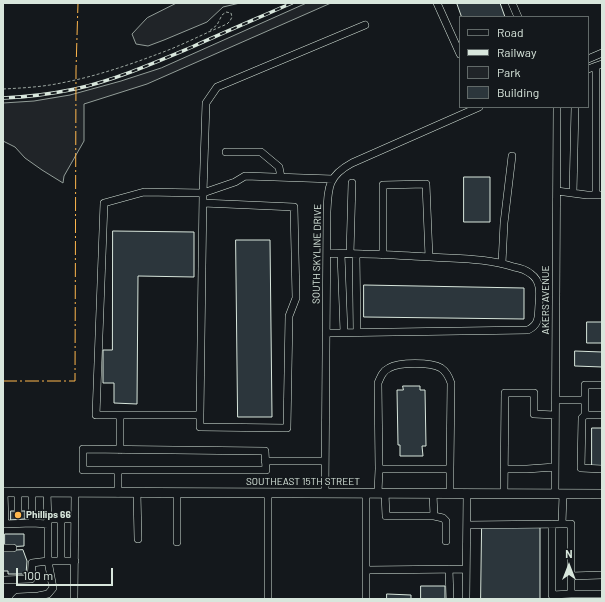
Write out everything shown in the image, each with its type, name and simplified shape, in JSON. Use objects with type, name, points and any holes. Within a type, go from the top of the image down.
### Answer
[{"type":"main road","name":"SOUTHEAST 15TH STREET","points":[[3,492],[602,494]]},
{"type":"street","points":[[437,3],[459,52]]},
{"type":"street","points":[[512,3],[518,16]]},
{"type":"street","points":[[203,203],[294,207],[296,298],[289,316],[287,428],[200,427],[203,193],[206,103],[217,87],[365,24]]},
{"type":"street","points":[[589,59],[602,53]]},
{"type":"street","points":[[557,191],[599,195],[599,65],[589,69]]},
{"type":"street","points":[[200,415],[96,415],[104,203],[144,192],[203,193],[235,182],[245,176],[333,179],[338,172],[352,163],[477,108]]},
{"type":"street","name":"AKERS AVENUE","points":[[557,108],[555,466],[562,524]]},
{"type":"street","points":[[573,193],[575,108]]},
{"type":"street","points":[[226,152],[261,152],[279,168],[281,177]]},
{"type":"street","points":[[502,263],[504,223],[512,156]]},
{"type":"street","name":"SOUTH SKYLINE DRIVE","points":[[325,493],[327,198],[333,179]]},
{"type":"street","points":[[352,183],[353,254],[357,332]]},
{"type":"street","points":[[383,255],[383,185],[426,184],[428,257]]},
{"type":"street","points":[[326,333],[528,330],[536,324],[540,296],[539,284],[531,274],[525,270],[502,263],[428,257],[327,253]]},
{"type":"street","points":[[341,254],[344,332]]},
{"type":"street","points":[[446,541],[446,521],[443,518],[434,516],[386,516],[378,469],[378,383],[382,373],[390,367],[414,364],[431,365],[441,368],[448,374],[451,383],[450,493]]},
{"type":"street","points":[[602,385],[585,385],[585,415],[582,418],[581,468],[602,469]]},
{"type":"street","points":[[504,494],[505,393],[534,393],[534,414],[556,415]]},
{"type":"street","points":[[556,400],[585,400]]},
{"type":"street","points":[[120,415],[120,450]]},
{"type":"street","points":[[585,415],[602,415]]},
{"type":"street","points":[[83,449],[265,451],[265,460],[266,470],[83,470],[83,449]]},
{"type":"street","points":[[265,460],[325,461]]},
{"type":"street","points":[[504,469],[527,469],[555,466]]},
{"type":"street","points":[[378,469],[450,469]]},
{"type":"street","points":[[118,471],[118,493]]},
{"type":"street","points":[[3,492],[4,524],[75,519]]},
{"type":"street","points":[[18,492],[18,511]]},
{"type":"street","points":[[32,492],[32,523]]},
{"type":"street","points":[[16,599],[18,597],[48,594],[53,588],[48,561],[47,492]]},
{"type":"street","points":[[74,599],[75,493]]},
{"type":"street","points":[[137,493],[138,539]]},
{"type":"street","points":[[177,493],[177,542]]},
{"type":"street","points":[[268,493],[268,599]]},
{"type":"street","points":[[366,493],[366,599]]},
{"type":"street","points":[[466,599],[467,493]]},
{"type":"street","points":[[433,494],[434,516]]},
{"type":"street","points":[[61,519],[61,561]]},
{"type":"street","points":[[552,524],[551,597],[571,594],[602,594]]},
{"type":"street","points":[[467,525],[571,524],[571,594]]},
{"type":"street","points":[[3,548],[13,548]]},
{"type":"street","points":[[4,580],[32,579],[32,562],[75,560]]},
{"type":"street","points":[[449,569],[450,599]]},
{"type":"street","points":[[366,570],[466,569]]},
{"type":"street","points":[[571,576],[602,575]]},
{"type":"path","points":[[3,89],[29,88],[96,75],[150,57],[172,49],[208,32],[230,21],[232,17],[230,13],[226,12],[222,15],[216,25],[208,32]]},
{"type":"green space","points":[[177,3],[240,3],[223,7],[207,22],[164,40],[148,46],[136,44],[132,34],[147,18]]},
{"type":"green space","points":[[307,3],[331,3],[147,84],[84,104],[84,141],[64,176],[63,183],[25,158],[15,147],[3,141],[3,103],[34,101],[70,95],[161,68]]},
{"type":"building","points":[[457,3],[500,3],[505,16],[462,16]]},
{"type":"building","points":[[464,177],[490,177],[490,222],[464,222]]},
{"type":"building","points":[[113,231],[194,232],[194,277],[138,276],[137,404],[114,403],[114,383],[103,383],[103,350],[112,350]]},
{"type":"building","points":[[236,240],[270,240],[272,417],[238,417]]},
{"type":"building","points":[[364,285],[524,288],[524,319],[364,317]]},
{"type":"building","points":[[587,322],[602,322],[602,343],[587,343]]},
{"type":"building","points":[[575,351],[602,352],[602,367],[575,366]]},
{"type":"building","points":[[403,386],[420,386],[420,390],[425,390],[426,446],[422,446],[423,456],[400,456],[400,445],[398,445],[397,390],[403,390]]},
{"type":"building","points":[[592,428],[602,428],[602,467],[592,467]]},
{"type":"building","name":"Phillips 66","points":[[11,511],[25,511],[25,519],[11,520]]},
{"type":"building","points":[[482,527],[540,527],[540,599],[481,599]]},
{"type":"building","points":[[5,534],[24,534],[24,546],[5,547]]},
{"type":"building","points":[[23,550],[27,561],[26,574],[8,574],[8,571],[3,571],[3,551]]},
{"type":"building","points":[[421,586],[445,586],[445,599],[421,599]]},
{"type":"building","points":[[387,594],[411,595],[411,599],[387,599]]},
{"type":"tunnel","points":[[18,511],[18,519]]},
{"type":"railway","points":[[3,98],[57,92],[105,81],[134,71],[192,47],[292,3]]},
{"type":"power","points":[[3,381],[75,381],[76,70],[78,3]]},
{"type":"place","name":"Phillips 66","points":[[18,515]]}]
